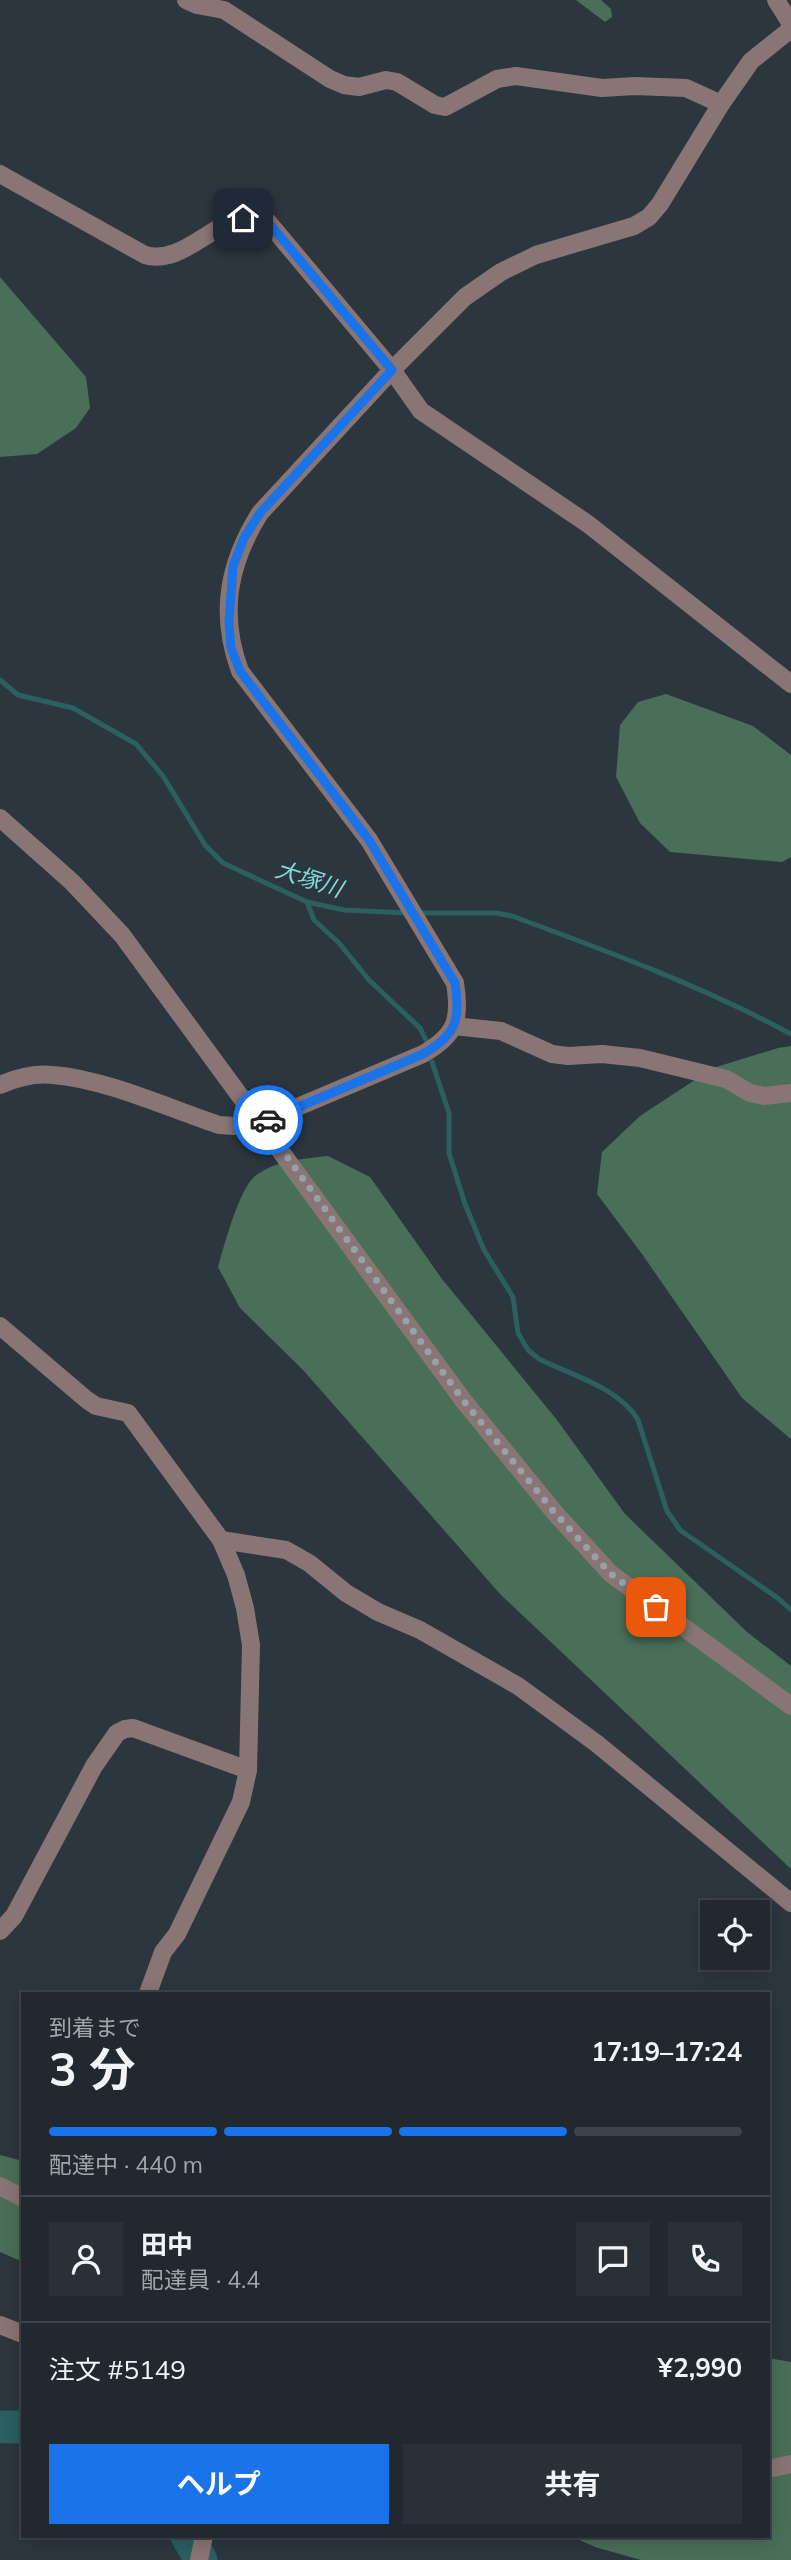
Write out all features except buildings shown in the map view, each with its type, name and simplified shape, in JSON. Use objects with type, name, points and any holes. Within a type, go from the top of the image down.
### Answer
[{"type":"street","points":[[186,0],[224,10],[330,79],[344,85],[359,87],[386,80],[397,82],[435,105],[445,107],[497,79],[516,76],[602,88],[686,88],[721,104]]},
{"type":"street","points":[[0,1085],[18,1077],[51,1074],[98,1084],[219,1125],[236,1126],[262,1122],[423,1054],[442,1043],[454,1026],[459,1006],[455,983],[369,840],[240,671],[231,648],[229,622],[233,566],[244,538],[260,513],[392,370],[465,297],[501,272],[536,255],[634,226],[649,217],[751,61],[791,27],[776,0]]},
{"type":"street","points":[[0,174],[153,258],[168,257],[234,221],[251,217],[268,222],[392,370],[421,411],[588,524],[791,684]]},
{"type":"street","points":[[0,818],[72,881],[122,935],[262,1122],[463,1400],[555,1513],[611,1574],[791,1706]]},
{"type":"street","points":[[454,1026],[501,1031],[552,1054],[602,1054],[640,1058],[726,1079],[750,1093],[764,1096],[791,1093]]},
{"type":"street","points":[[0,1326],[87,1401],[96,1406],[128,1413],[221,1540],[236,1575],[245,1608],[251,1645],[248,1770],[241,1802],[177,1934],[163,1952],[148,1992]]},
{"type":"street","points":[[221,1540],[286,1550],[309,1563],[346,1593],[378,1612],[420,1630],[518,1685],[596,1743],[791,1903]]},
{"type":"street","points":[[0,1931],[14,1916],[93,1766],[117,1733],[133,1728],[248,1770]]},
{"type":"street","points":[[0,2186],[21,2197]]},
{"type":"street","points":[[0,2325],[21,2333]]},
{"type":"street","points":[[770,2469],[791,2464]]},
{"type":"street","points":[[199,2560],[204,2538]]},
{"type":"green space","points":[[576,0],[601,0],[611,9],[612,17],[605,22]]},
{"type":"green space","points":[[0,277],[86,377],[90,408],[76,428],[37,454],[0,457]]},
{"type":"green space","points":[[666,694],[753,726],[791,755],[791,857],[782,862],[670,852],[640,823],[616,777],[620,725],[638,702]]},
{"type":"green space","points":[[791,1046],[791,1439],[742,1398],[597,1194],[602,1152],[640,1116],[713,1068]]},
{"type":"green space","points":[[328,1156],[370,1177],[442,1279],[557,1420],[625,1514],[747,1632],[791,1666],[791,1869],[501,1595],[304,1371],[240,1308],[218,1267],[243,1193],[255,1176],[281,1163]]},
{"type":"green space","points":[[0,2155],[21,2160],[21,2261],[0,2252]]},
{"type":"green space","points":[[770,2358],[791,2362],[791,2560],[641,2560],[595,2547],[575,2538],[770,2538]]},
{"type":"waterway","name":"大塚川","points":[[0,680],[18,695],[73,708],[136,744],[163,776],[205,845],[223,863],[307,902],[344,910],[407,913]]},
{"type":"waterway","points":[[307,902],[314,920],[339,943],[369,980],[420,1028],[426,1040]]},
{"type":"waterway","name":"大塚川","points":[[417,913],[496,913],[512,916],[689,985],[791,1034]]},
{"type":"waterway","points":[[432,1062],[449,1113],[449,1153],[465,1204],[484,1250],[513,1297],[518,1333],[528,1350],[539,1359],[607,1391],[630,1409],[638,1420],[667,1511],[680,1530],[791,1610]]},
{"type":"waterway","points":[[0,2427],[21,2427]]},
{"type":"waterway","points":[[188,2538],[201,2560]]},
{"type":"way so far","points":[[268,1120],[262,1122],[463,1400],[573,1534],[611,1574],[656,1607]]},
{"type":"route","points":[[243,218],[260,218],[268,222],[392,370],[260,513],[244,538],[233,566],[229,622],[231,648],[240,671],[258,698],[310,761],[369,840],[455,983],[459,1006],[454,1026],[442,1043],[423,1054],[268,1120]]}]
